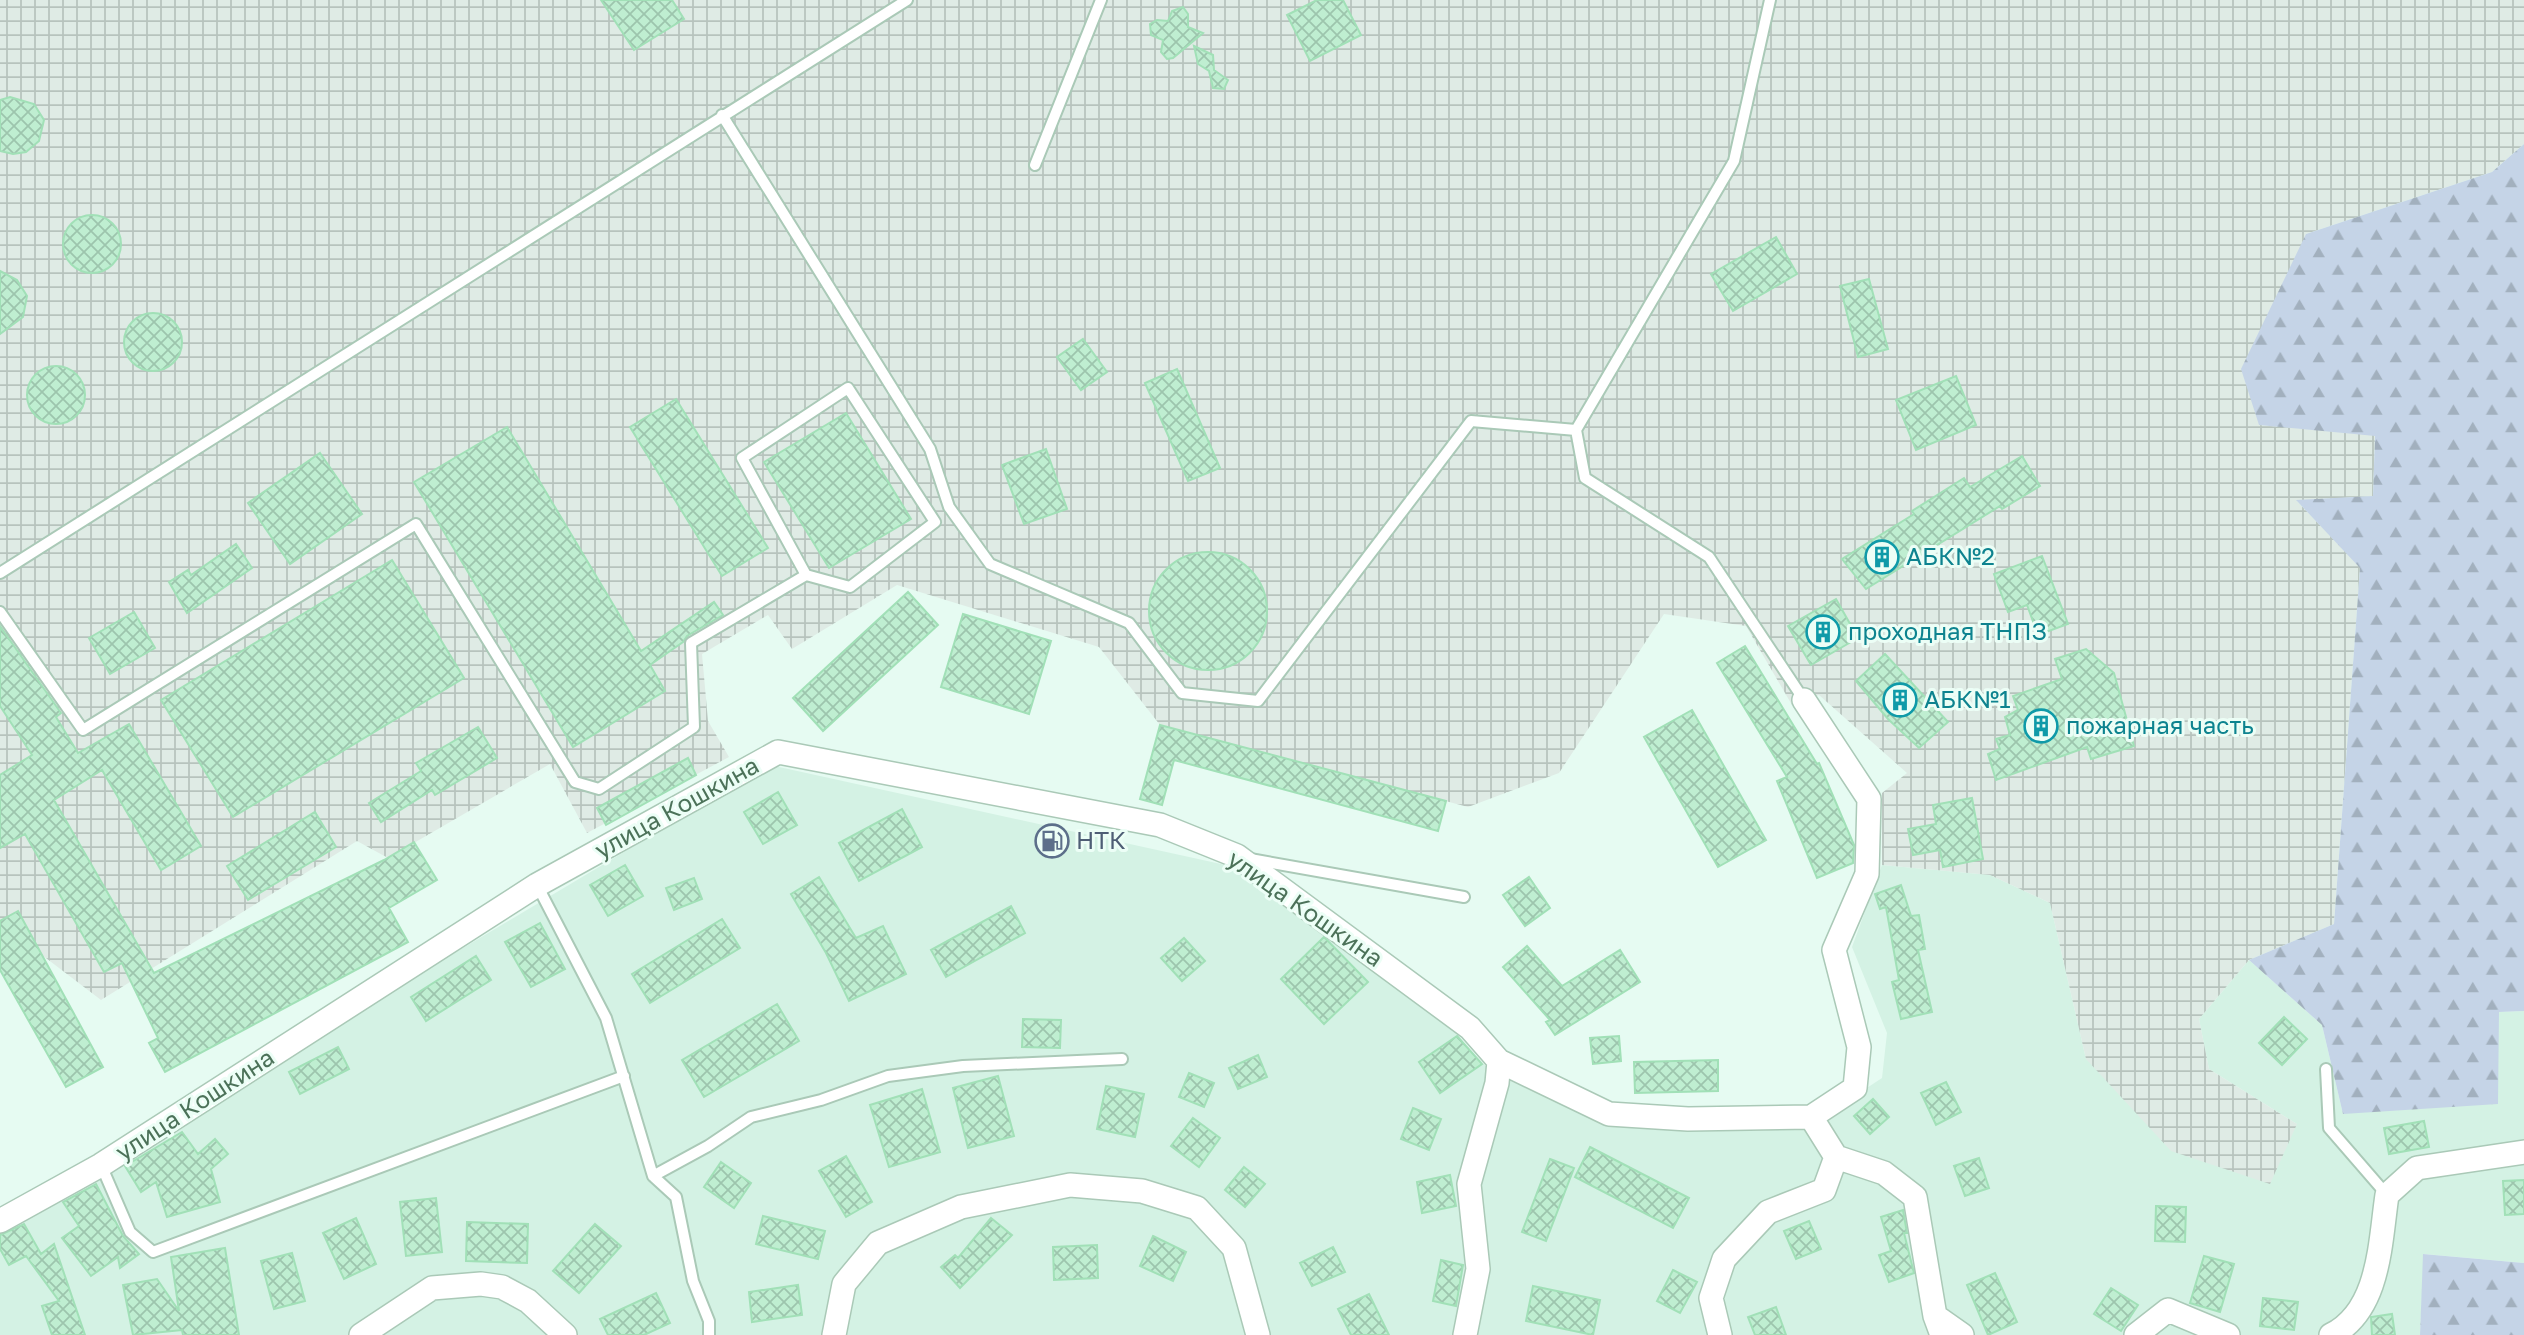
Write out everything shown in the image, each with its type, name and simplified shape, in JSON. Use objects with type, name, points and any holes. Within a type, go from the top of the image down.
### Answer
[{"type":"street","points":[[1465,1335],[1478,1269],[1469,1184],[1497,1083],[1499,1061],[1609,1114],[1688,1119],[1811,1117],[1855,1088],[1859,1047],[1834,950],[1867,874],[1869,799],[1804,700]]},
{"type":"street","name":"улица Кошкина","points":[[0,1221],[100,1165],[537,885],[778,752],[1160,825],[1237,856],[1470,1028],[1499,1061]]},
{"type":"street","points":[[1811,1117],[1836,1157],[1884,1173],[1915,1197],[1939,1326],[1962,1335]]},
{"type":"street","points":[[2331,1335],[2346,1328],[2373,1284],[2387,1195],[2417,1168],[2524,1152]]},
{"type":"street","points":[[1720,1335],[1711,1298],[1724,1259],[1768,1212],[1824,1190],[1836,1157]]},
{"type":"street","points":[[834,1335],[844,1284],[878,1243],[961,1207],[1070,1185],[1142,1191],[1197,1208],[1234,1248],[1258,1335]]},
{"type":"street","points":[[361,1335],[404,1303],[432,1288],[481,1284],[502,1287],[528,1301],[565,1335]]},
{"type":"street","points":[[2136,1335],[2168,1310],[2228,1335]]},
{"type":"lane","points":[[0,573],[907,0]]},
{"type":"lane","points":[[1035,165],[1101,0]]},
{"type":"lane","points":[[1770,0],[1734,161],[1576,430],[1585,478],[1709,557],[1804,700]]},
{"type":"lane","points":[[722,116],[930,449],[949,507],[990,564],[1129,623],[1182,693],[1258,701],[1471,421],[1576,430]]},
{"type":"lane","points":[[0,612],[83,730],[416,524],[575,782],[598,789],[694,727],[691,643],[806,575],[850,587],[934,522],[848,388],[742,458],[806,575]]},
{"type":"lane","points":[[1237,856],[1465,897]]},
{"type":"lane","points":[[537,885],[606,1018],[653,1177],[676,1197],[693,1281],[709,1321],[709,1335]]},
{"type":"lane","points":[[653,1177],[709,1146],[751,1117],[821,1100],[888,1076],[963,1066],[1122,1059]]},
{"type":"lane","points":[[2326,1069],[2329,1128],[2387,1195]]},
{"type":"lane","points":[[100,1165],[130,1232],[153,1252],[624,1076]]},
{"type":"shaded area","points":[[0,0],[2524,0],[2524,144],[2492,172],[2306,234],[2260,425],[2375,435],[2373,496],[2297,501],[2360,567],[2334,924],[2249,960],[2199,1019],[2209,1069],[2297,1124],[2270,1184],[2171,1151],[2086,1059],[2050,903],[1990,875],[1882,865],[1882,793],[1907,773],[1819,695],[1792,705],[1746,626],[1664,614],[1559,773],[1468,807],[1160,725],[1099,647],[897,585],[792,649],[768,615],[702,654],[708,721],[729,757],[587,833],[550,764],[388,858],[357,841],[101,1000],[0,923]]},
{"type":"shaded area","points":[[770,765],[1230,866],[1453,1030],[1492,1073],[1612,1126],[1753,1131],[1806,1128],[1882,1078],[1887,1033],[1852,947],[1882,865],[1990,875],[2050,903],[2086,1059],[2297,1124],[2209,1069],[2199,1019],[2249,960],[2322,1025],[2343,1114],[2499,1012],[2524,1011],[2524,1263],[2424,1254],[2420,1335],[0,1335],[0,1224]]},
{"type":"green space","points":[[2524,144],[2524,1011],[2499,1012],[2498,1104],[2343,1114],[2322,1025],[2249,960],[2334,924],[2360,568],[2296,500],[2373,496],[2375,436],[2259,425],[2241,369],[2306,234],[2492,172]]},
{"type":"green space","points":[[2423,1254],[2524,1263],[2524,1335],[2420,1335]]},
{"type":"building","points":[[601,0],[672,0],[684,19],[634,50]]},
{"type":"building","points":[[1317,0],[1343,0],[1361,35],[1310,61],[1287,15]]},
{"type":"building","points":[[1183,7],[1188,14],[1188,27],[1203,33],[1173,58],[1167,59],[1161,52],[1163,40],[1151,35],[1150,24],[1157,20],[1168,21],[1172,11]]},
{"type":"building","points":[[1194,46],[1213,55],[1214,70],[1228,80],[1224,89],[1213,88],[1209,71],[1198,64]]},
{"type":"building","points":[[10,97],[34,104],[44,120],[39,141],[26,152],[13,154],[0,151],[0,100]]},
{"type":"building","points":[[92,215],[108,220],[116,228],[121,244],[116,260],[108,268],[92,273],[76,268],[68,260],[63,244],[68,228],[76,220]]},
{"type":"building","points":[[1776,237],[1797,274],[1733,311],[1711,274]]},
{"type":"building","points":[[0,271],[17,280],[27,296],[23,317],[0,334]]},
{"type":"building","points":[[1869,279],[1888,349],[1858,357],[1840,286]]},
{"type":"building","points":[[153,313],[169,318],[177,326],[182,342],[177,358],[169,366],[153,371],[137,366],[129,358],[124,342],[129,326],[137,318]]},
{"type":"building","points":[[1083,339],[1107,372],[1081,390],[1057,357]]},
{"type":"building","points":[[56,366],[72,371],[80,379],[85,395],[80,411],[72,419],[56,424],[40,419],[32,411],[27,395],[32,379],[40,371]]},
{"type":"building","points":[[1177,369],[1220,468],[1188,481],[1145,383]]},
{"type":"building","points":[[1956,376],[1976,425],[1916,450],[1896,400]]},
{"type":"building","points":[[676,399],[768,548],[722,576],[630,427]]},
{"type":"building","points":[[846,413],[911,519],[829,568],[764,462]]},
{"type":"building","points":[[507,427],[641,651],[714,602],[723,615],[687,636],[683,642],[650,665],[665,691],[573,747],[414,482]]},
{"type":"building","points":[[1046,449],[1067,509],[1024,524],[1002,465]]},
{"type":"building","points":[[320,453],[362,514],[290,564],[248,503]]},
{"type":"building","points":[[2022,456],[2040,486],[2002,509],[2000,506],[1866,589],[1842,559],[1914,514],[1912,511],[1964,478],[1970,487]]},
{"type":"building","points":[[236,544],[252,568],[187,613],[169,582],[188,570],[191,575]]},
{"type":"building","points":[[1208,552],[1231,556],[1250,569],[1263,588],[1267,611],[1263,634],[1250,653],[1231,666],[1208,670],[1185,666],[1166,653],[1153,634],[1149,611],[1153,588],[1166,569],[1185,556]]},
{"type":"building","points":[[2042,556],[2068,624],[2038,635],[2027,605],[2008,612],[1994,574]]},
{"type":"building","points":[[392,560],[464,678],[233,817],[161,700]]},
{"type":"building","points":[[908,592],[938,625],[823,731],[793,698]]},
{"type":"building","name":"проходная ТНПЗ","points":[[1836,599],[1858,638],[1811,665],[1788,626]]},
{"type":"building","points":[[134,612],[155,648],[110,674],[89,638]]},
{"type":"building","points":[[963,614],[1051,641],[1029,714],[941,687]]},
{"type":"building","points":[[0,626],[61,713],[56,717],[78,753],[129,724],[201,846],[161,870],[102,770],[54,800],[154,973],[384,860],[414,842],[437,880],[389,908],[408,942],[165,1072],[149,1043],[158,1038],[122,963],[104,972],[25,834],[0,848],[0,775],[32,755],[0,706]]},
{"type":"building","points":[[1745,646],[1817,764],[1819,763],[1854,845],[1853,863],[1817,878],[1777,781],[1787,777],[1717,663]]},
{"type":"building","points":[[2086,649],[2114,673],[2134,746],[2091,759],[2087,747],[1996,780],[1988,754],[2000,749],[1996,739],[2010,735],[2005,717],[2018,710],[2013,696],[2062,679],[2055,659]]},
{"type":"building","name":"АБК№1","points":[[1885,654],[1948,722],[1919,748],[1888,719],[1856,681]]},
{"type":"building","points":[[1692,710],[1766,840],[1718,867],[1644,737]]},
{"type":"building","points":[[1160,725],[1446,801],[1438,831],[1174,760],[1162,805],[1140,799]]},
{"type":"building","points":[[478,727],[497,758],[435,795],[432,790],[381,822],[369,803],[421,771],[416,763]]},
{"type":"building","points":[[688,758],[696,775],[606,825],[597,808]]},
{"type":"building","points":[[778,792],[797,825],[763,844],[744,812]]},
{"type":"building","points":[[1972,798],[1983,859],[1943,867],[1940,850],[1913,855],[1908,829],[1936,824],[1933,805]]},
{"type":"building","points":[[902,809],[922,847],[859,881],[839,843]]},
{"type":"building","points":[[315,812],[336,847],[248,900],[227,866]]},
{"type":"building","points":[[625,865],[643,896],[608,916],[590,885]]},
{"type":"building","points":[[819,877],[856,938],[883,926],[906,974],[849,1001],[826,953],[791,894]]},
{"type":"building","points":[[1529,877],[1550,908],[1525,926],[1503,895]]},
{"type":"building","points":[[694,878],[702,899],[674,910],[666,888]]},
{"type":"building","points":[[1901,885],[1911,916],[1919,915],[1925,949],[1918,950],[1932,1012],[1901,1019],[1892,982],[1899,980],[1886,907],[1880,909],[1875,894]]},
{"type":"building","points":[[1011,906],[1025,933],[946,977],[931,950]]},
{"type":"building","points":[[18,911],[103,1067],[66,1087],[0,970],[0,921]]},
{"type":"building","points":[[722,919],[740,948],[650,1003],[632,974]]},
{"type":"building","points":[[540,923],[565,969],[531,987],[505,942]]},
{"type":"building","points":[[1324,937],[1368,982],[1324,1024],[1281,979]]},
{"type":"building","points":[[1184,938],[1205,961],[1182,981],[1161,958]]},
{"type":"building","points":[[1527,946],[1562,986],[1620,950],[1640,982],[1555,1035],[1546,1022],[1550,1020],[1503,967]]},
{"type":"building","points":[[476,956],[491,980],[426,1021],[411,997]]},
{"type":"building","points":[[777,1004],[799,1041],[704,1097],[682,1060]]},
{"type":"building","points":[[2284,1017],[2307,1039],[2282,1065],[2259,1043]]},
{"type":"building","points":[[1023,1019],[1061,1020],[1060,1048],[1022,1047]]},
{"type":"building","points":[[1457,1036],[1482,1064],[1440,1093],[1419,1062]]},
{"type":"building","points":[[1619,1036],[1621,1061],[1593,1064],[1590,1038]]},
{"type":"building","points":[[338,1047],[349,1069],[300,1094],[289,1072]]},
{"type":"building","points":[[1258,1055],[1267,1077],[1238,1089],[1229,1068]]},
{"type":"building","points":[[1718,1060],[1718,1091],[1635,1093],[1634,1062]]},
{"type":"building","points":[[1189,1073],[1214,1083],[1204,1107],[1179,1097]]},
{"type":"building","points":[[998,1076],[1014,1136],[968,1148],[953,1088]]},
{"type":"building","points":[[1946,1082],[1961,1112],[1936,1125],[1921,1093]]},
{"type":"building","points":[[1106,1086],[1144,1094],[1135,1137],[1097,1129]]},
{"type":"building","points":[[922,1089],[940,1152],[889,1167],[870,1105]]},
{"type":"building","points":[[1873,1099],[1889,1117],[1870,1134],[1854,1116]]},
{"type":"building","points":[[1413,1108],[1441,1119],[1429,1150],[1401,1139]]},
{"type":"building","points":[[1193,1118],[1220,1138],[1199,1167],[1171,1146]]},
{"type":"building","points":[[2424,1121],[2429,1147],[2389,1154],[2384,1128]]},
{"type":"building","points":[[182,1132],[198,1154],[215,1139],[228,1154],[211,1169],[220,1202],[167,1217],[156,1182],[141,1192],[125,1166]]},
{"type":"building","points":[[1590,1147],[1689,1198],[1673,1228],[1575,1177]]},
{"type":"building","points":[[846,1156],[872,1202],[846,1217],[819,1171]]},
{"type":"building","points":[[1979,1158],[1989,1188],[1965,1196],[1954,1166]]},
{"type":"building","points":[[1550,1159],[1574,1168],[1546,1241],[1522,1232]]},
{"type":"building","points":[[721,1162],[751,1183],[734,1208],[704,1187]]},
{"type":"building","points":[[1244,1167],[1265,1184],[1245,1207],[1225,1190]]},
{"type":"building","points":[[1450,1175],[1456,1206],[1422,1213],[1417,1182]]},
{"type":"building","points":[[2524,1180],[2524,1214],[2505,1215],[2503,1181]]},
{"type":"building","points":[[96,1184],[123,1236],[139,1254],[120,1268],[118,1257],[91,1276],[62,1238],[79,1226],[63,1202]]},
{"type":"building","points":[[436,1198],[442,1252],[406,1256],[400,1202]]},
{"type":"building","points":[[2156,1206],[2186,1207],[2185,1242],[2155,1241]]},
{"type":"building","points":[[1903,1210],[1907,1233],[1904,1233],[1914,1273],[1889,1282],[1879,1255],[1891,1251],[1881,1217]]},
{"type":"building","points":[[763,1216],[825,1231],[818,1259],[756,1244]]},
{"type":"building","points":[[356,1218],[376,1264],[344,1279],[323,1233]]},
{"type":"building","points":[[991,1218],[1012,1235],[960,1288],[941,1267],[955,1255],[958,1258]]},
{"type":"building","points":[[1809,1221],[1821,1249],[1796,1259],[1784,1231]]},
{"type":"building","points":[[467,1222],[528,1224],[527,1263],[466,1261]]},
{"type":"building","points":[[24,1224],[41,1254],[54,1244],[85,1335],[52,1335],[42,1306],[59,1301],[26,1256],[9,1265],[0,1249],[0,1235]]},
{"type":"building","points":[[595,1224],[621,1246],[579,1293],[553,1271]]},
{"type":"building","points":[[1153,1236],[1186,1252],[1173,1281],[1140,1266]]},
{"type":"building","points":[[1097,1245],[1098,1278],[1054,1280],[1053,1247]]},
{"type":"building","points":[[1333,1247],[1345,1272],[1312,1286],[1300,1263]]},
{"type":"building","points":[[225,1248],[239,1335],[183,1335],[182,1330],[133,1335],[123,1285],[157,1279],[179,1311],[171,1257]]},
{"type":"building","points":[[292,1253],[305,1301],[274,1309],[261,1261]]},
{"type":"building","points":[[2204,1256],[2234,1264],[2220,1312],[2190,1303]]},
{"type":"building","points":[[1441,1260],[1463,1265],[1456,1306],[1433,1301]]},
{"type":"building","points":[[1673,1270],[1697,1282],[1680,1313],[1657,1301]]},
{"type":"building","points":[[1995,1273],[2017,1322],[1988,1335],[1967,1285]]},
{"type":"building","points":[[798,1285],[802,1315],[752,1322],[749,1292]]},
{"type":"building","points":[[1533,1286],[1600,1300],[1593,1335],[1526,1321]]},
{"type":"building","points":[[2111,1288],[2138,1305],[2121,1331],[2094,1314]]},
{"type":"building","points":[[656,1293],[670,1323],[644,1335],[608,1335],[600,1319]]},
{"type":"building","points":[[1369,1294],[1389,1335],[1351,1335],[1338,1309]]},
{"type":"building","points":[[2263,1298],[2298,1302],[2294,1330],[2260,1326]]},
{"type":"building","points":[[1776,1307],[1786,1335],[1755,1335],[1748,1317]]},
{"type":"building","points":[[2392,1314],[2395,1335],[2372,1335],[2371,1317]]},
{"type":"place","name":"АБК№2","points":[[1882,557]]},
{"type":"place","name":"проходная ТНПЗ","points":[[1823,632]]},
{"type":"place","name":"АБК№1","points":[[1900,700]]},
{"type":"place","name":"пожарная часть","points":[[2041,726]]},
{"type":"place","name":"НТК","points":[[1052,841]]}]
